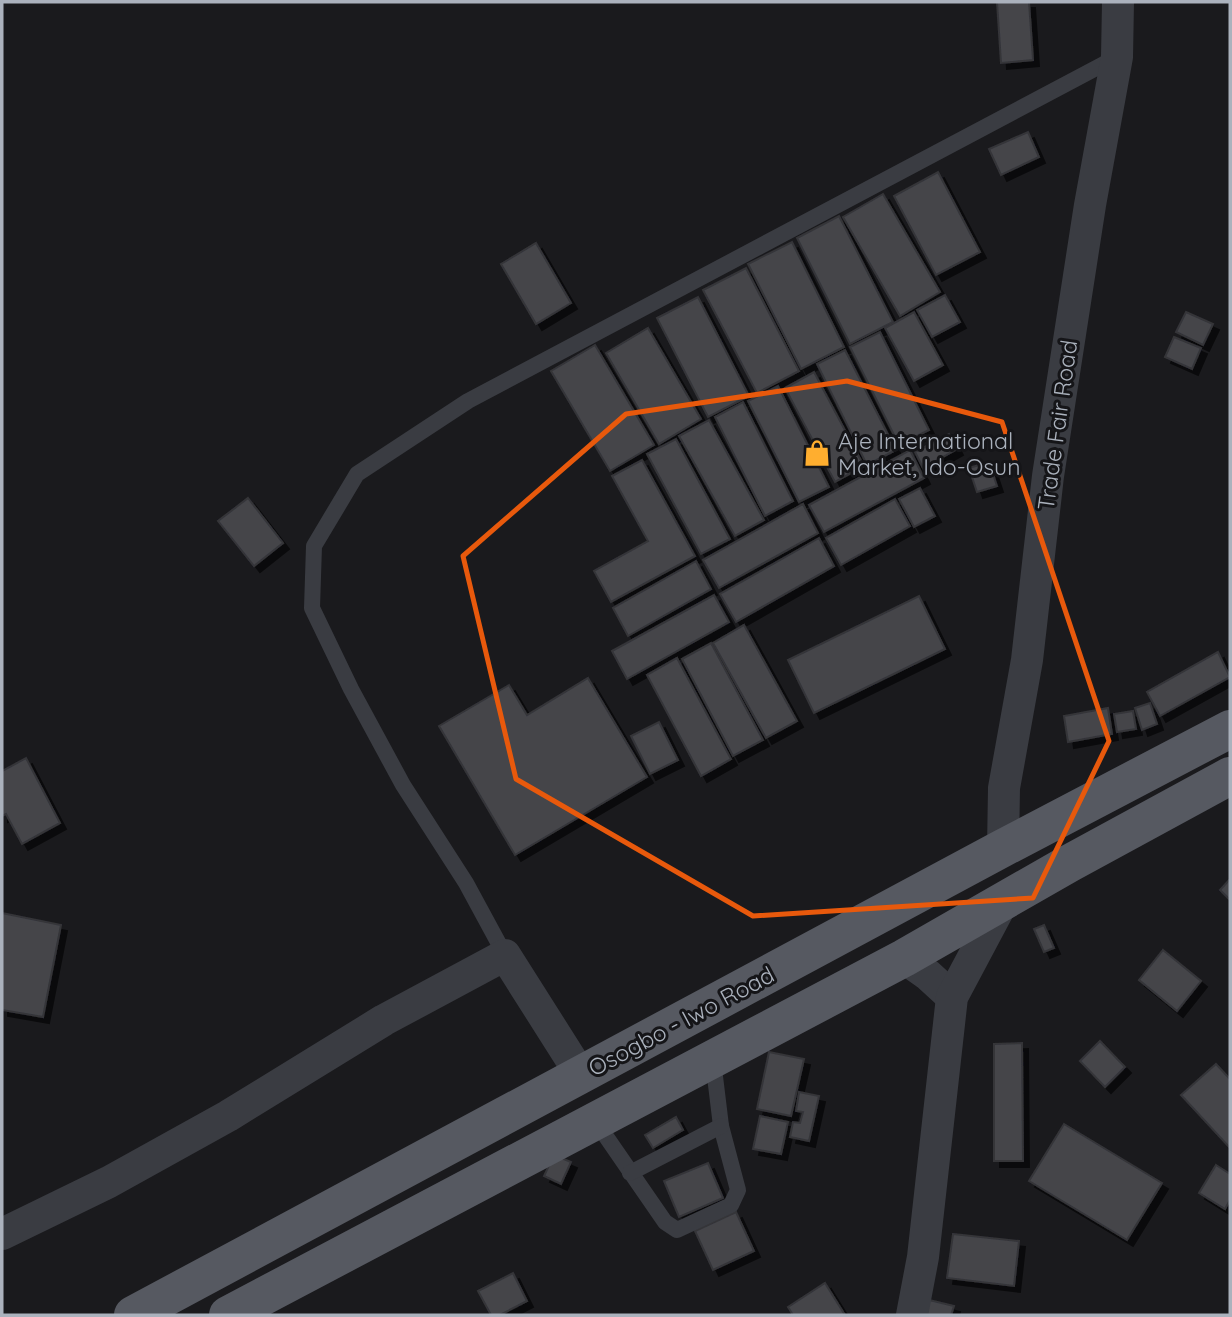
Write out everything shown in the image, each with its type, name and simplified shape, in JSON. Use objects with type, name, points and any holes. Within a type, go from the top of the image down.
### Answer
[{"type":"main road","name":"Osogbo - Iwo Road","points":[[133,1315],[1230,729]]},
{"type":"main road","name":"Osogbo - Iwo Road","points":[[228,1315],[904,958],[1230,776]]},
{"type":"street","name":"Trade Fair Road","points":[[1003,848],[1004,788],[1027,660],[1048,476],[1090,205],[1117,57],[1118,2]]},
{"type":"street","points":[[912,1315],[923,1257],[952,997],[1002,903]]},
{"type":"street","points":[[2,1234],[121,1175],[228,1116],[384,1020],[505,955],[581,1075]]},
{"type":"street","points":[[904,958],[929,975],[952,997]]},
{"type":"lane","points":[[505,955],[466,883],[403,785],[351,689],[312,608],[314,546],[357,474],[468,401],[1117,57]]},
{"type":"lane","points":[[596,1122],[665,1222],[677,1230],[731,1205],[738,1190],[721,1126],[713,1059]]},
{"type":"lane","points":[[630,1173],[721,1126]]},
{"type":"highlighted area","points":[[847,381],[1002,422],[1109,741],[1033,898],[753,916],[516,779],[463,556],[626,414]]},
{"type":"building","points":[[997,2],[1029,2],[1033,60],[1001,63]]},
{"type":"building","points":[[1028,132],[1039,157],[1001,175],[989,149]]},
{"type":"building","points":[[938,172],[980,252],[936,275],[894,196]]},
{"type":"building","points":[[883,194],[940,292],[900,316],[843,217]]},
{"type":"building","points":[[839,216],[893,322],[850,344],[797,238]]},
{"type":"building","points":[[792,242],[844,347],[801,369],[748,264]]},
{"type":"building","points":[[536,243],[571,303],[536,324],[501,264]]},
{"type":"building","points":[[746,268],[799,371],[757,393],[703,290]]},
{"type":"building","points":[[945,295],[960,322],[932,337],[917,310]]},
{"type":"building","points":[[698,297],[749,396],[708,417],[657,318]]},
{"type":"building","points":[[914,312],[943,365],[914,381],[885,328]]},
{"type":"building","points":[[1186,312],[1213,324],[1203,345],[1176,332]]},
{"type":"building","points":[[648,328],[701,419],[659,444],[606,353]]},
{"type":"building","points":[[880,332],[929,430],[899,445],[850,347]]},
{"type":"building","points":[[1174,337],[1201,348],[1192,369],[1165,357]]},
{"type":"building","points":[[595,345],[654,445],[610,471],[551,371]]},
{"type":"building","points":[[845,350],[896,450],[867,465],[817,364]]},
{"type":"building","points":[[814,372],[864,466],[835,482],[785,388]]},
{"type":"building","points":[[778,386],[829,487],[799,502],[748,401]]},
{"type":"building","points":[[743,402],[793,501],[765,516],[715,417]]},
{"type":"building","points":[[709,420],[764,520],[735,536],[679,436]]},
{"type":"building","points":[[949,434],[957,449],[923,468],[915,452]]},
{"type":"building","points":[[676,439],[730,539],[701,554],[647,454]]},
{"type":"building","points":[[910,450],[924,478],[824,532],[809,505]]},
{"type":"building","points":[[642,460],[695,556],[611,602],[594,571],[648,541],[612,476]]},
{"type":"building","points":[[989,462],[997,486],[977,492],[969,468]]},
{"type":"building","points":[[920,488],[935,516],[914,527],[899,499]]},
{"type":"building","points":[[248,498],[283,543],[254,566],[218,521]]},
{"type":"building","points":[[895,499],[910,526],[841,565],[826,538]]},
{"type":"building","points":[[803,504],[818,533],[719,588],[703,560]]},
{"type":"building","points":[[819,538],[834,566],[736,622],[720,594]]},
{"type":"building","points":[[696,561],[711,589],[628,636],[613,608]]},
{"type":"building","points":[[714,595],[729,622],[627,679],[612,651]]},
{"type":"building","points":[[919,596],[945,649],[814,713],[788,660]]},
{"type":"building","points":[[744,625],[797,721],[766,738],[713,643]]},
{"type":"building","points":[[711,643],[763,740],[733,756],[682,659]]},
{"type":"building","points":[[1218,652],[1230,677],[1160,716],[1147,692]]},
{"type":"building","points":[[677,658],[731,759],[701,776],[647,675]]},
{"type":"building","points":[[588,678],[647,777],[515,855],[439,726],[509,685],[527,715]]},
{"type":"building","points":[[1150,703],[1157,724],[1142,730],[1135,708]]},
{"type":"building","points":[[1108,708],[1112,734],[1068,742],[1064,716]]},
{"type":"building","points":[[1133,711],[1136,729],[1117,732],[1114,714]]},
{"type":"building","points":[[659,722],[678,760],[650,774],[631,736]]},
{"type":"building","points":[[26,758],[60,823],[22,844],[6,814],[2,816],[2,771]]},
{"type":"building","points":[[1230,879],[1230,900],[1220,890]]},
{"type":"building","points":[[2,913],[61,925],[43,1017],[2,1010]]},
{"type":"building","points":[[1044,925],[1054,948],[1044,952],[1034,929]]},
{"type":"building","points":[[1163,950],[1201,981],[1177,1011],[1139,980]]},
{"type":"building","points":[[1100,1041],[1125,1067],[1105,1087],[1080,1061]]},
{"type":"building","points":[[1022,1043],[1023,1161],[994,1161],[994,1044]]},
{"type":"building","points":[[769,1052],[804,1059],[791,1116],[757,1109]]},
{"type":"building","points":[[1216,1064],[1230,1079],[1230,1148],[1181,1095]]},
{"type":"building","points":[[799,1092],[819,1096],[809,1141],[790,1137],[793,1122],[800,1123],[803,1112],[796,1111]]},
{"type":"building","points":[[760,1116],[788,1122],[781,1154],[753,1149]]},
{"type":"building","points":[[676,1117],[683,1130],[653,1148],[645,1135]]},
{"type":"building","points":[[1064,1124],[1162,1183],[1127,1240],[1029,1181]]},
{"type":"building","points":[[554,1155],[571,1162],[561,1184],[544,1176]]},
{"type":"building","points":[[708,1163],[723,1198],[679,1217],[664,1181]]},
{"type":"building","points":[[1216,1165],[1230,1174],[1230,1200],[1225,1209],[1199,1193]]},
{"type":"building","points":[[736,1212],[754,1251],[713,1270],[695,1231]]},
{"type":"building","points":[[953,1234],[1019,1241],[1014,1286],[947,1278]]},
{"type":"building","points":[[513,1273],[527,1301],[500,1315],[491,1315],[478,1291]]},
{"type":"building","points":[[825,1283],[845,1315],[793,1315],[788,1307]]},
{"type":"building","points":[[925,1299],[954,1306],[951,1315],[921,1315]]},
{"type":"place","name":"Aje International Market, Ido-Osun","points":[[817,453]]}]
